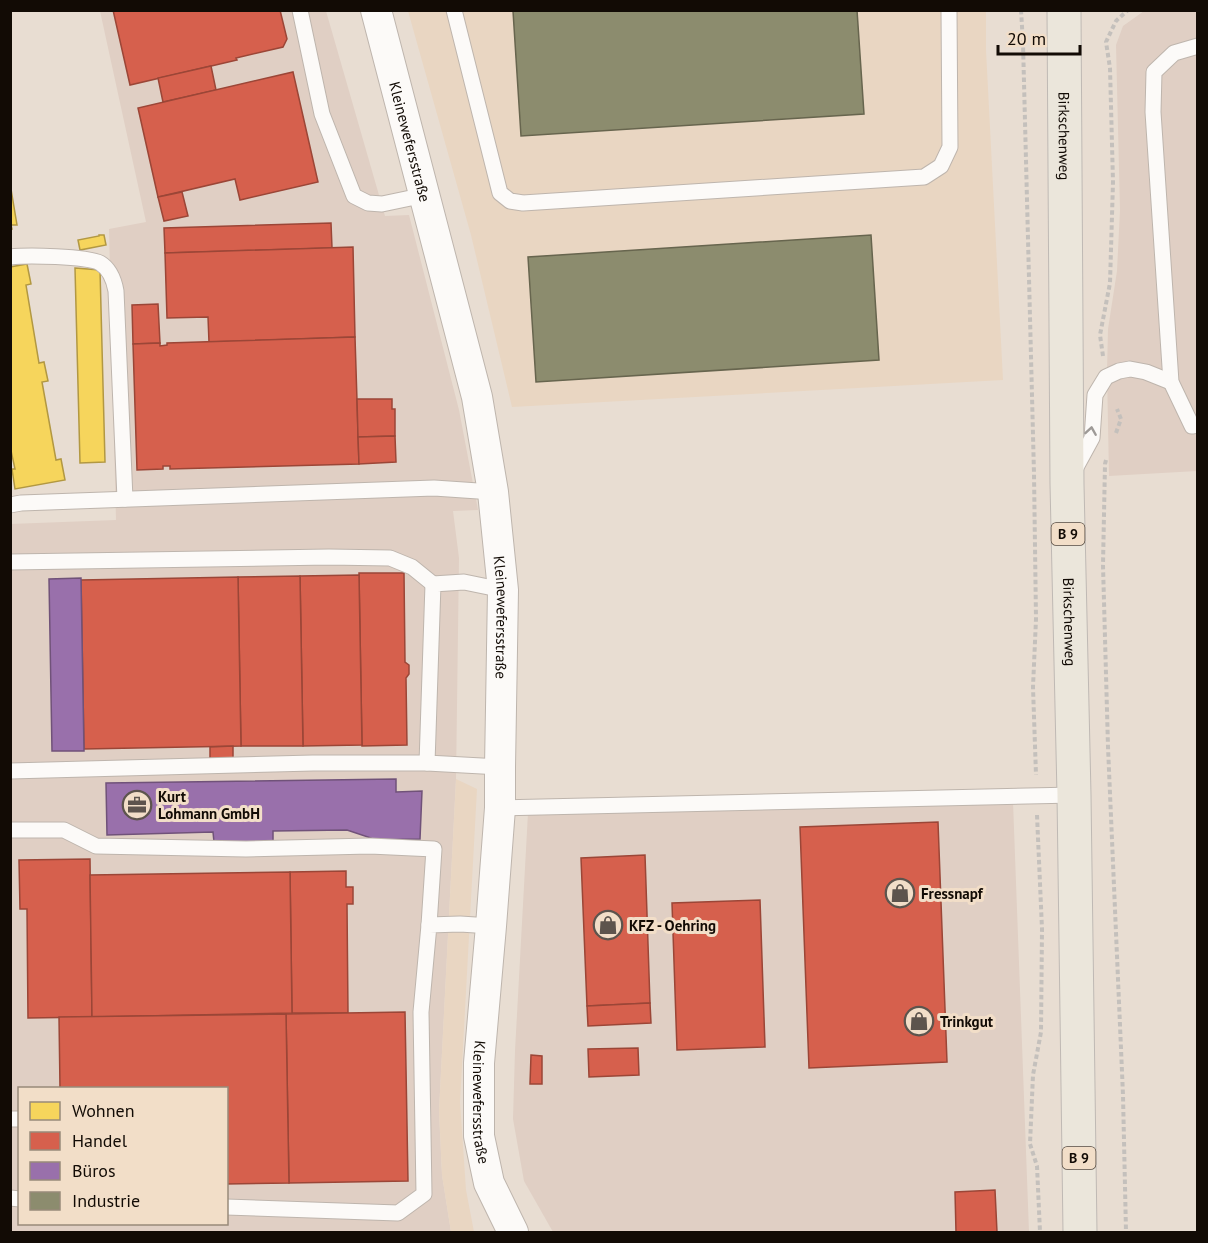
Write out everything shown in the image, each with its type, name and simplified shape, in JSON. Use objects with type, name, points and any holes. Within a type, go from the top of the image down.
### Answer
[{"type":"main road","name":"Birkschenweg","points":[[1064,10],[1067,484],[1080,1233]]},
{"type":"street","name":"Kleinewefersstraße","points":[[376,10],[477,397],[493,492],[504,590],[500,808],[479,1064],[479,1136],[489,1183],[513,1233]]},
{"type":"lane","points":[[300,10],[322,114],[354,196],[368,203],[382,204],[424,195]]},
{"type":"lane","points":[[454,10],[501,193],[510,201],[523,202],[924,177],[941,166],[950,147],[949,10]]},
{"type":"lane","points":[[1197,46],[1174,53],[1154,72],[1153,112],[1171,382],[1192,426],[1197,425]]},
{"type":"lane","points":[[10,257],[46,256],[87,260],[100,263],[114,279],[125,499]]},
{"type":"lane","points":[[1067,484],[1092,438],[1095,395],[1106,377],[1130,369],[1146,372],[1171,382]]},
{"type":"lane","points":[[10,505],[434,488],[493,492]]},
{"type":"lane","points":[[10,562],[390,558],[412,567],[433,584],[464,582],[504,590]]},
{"type":"lane","points":[[427,764],[433,584]]},
{"type":"lane","points":[[10,771],[313,763],[500,767]]},
{"type":"lane","points":[[500,808],[1074,795]]},
{"type":"lane","points":[[10,830],[64,830],[96,846],[246,849],[370,846],[434,849],[421,1012],[424,1194],[398,1213],[228,1207]]},
{"type":"lane","points":[[429,925],[491,926]]},
{"type":"path","points":[[1021,10],[1033,438],[1036,619],[1033,687],[1042,929],[1041,1032],[1033,1075],[1030,1144],[1037,1167],[1040,1233]]},
{"type":"path","points":[[1113,442],[1121,419],[1106,377],[1100,335],[1110,283],[1113,182],[1110,68],[1106,42],[1116,21],[1128,10]]},
{"type":"path","points":[[1109,453],[1105,464],[1103,565],[1124,1095],[1126,1233]]},
{"type":"shaded area","points":[[100,11],[326,11],[385,216],[409,215],[459,410],[478,510],[453,511],[459,558],[456,779],[439,1111],[442,1175],[451,1232],[11,1232],[10,524],[116,520],[109,229],[146,222]]},
{"type":"shaded area","points":[[408,11],[986,11],[1003,380],[512,407],[471,235]]},
{"type":"shaded area","points":[[1144,11],[1197,11],[1197,471],[1109,476],[1108,329],[1117,271],[1120,210],[1116,45],[1123,26]]},
{"type":"shaded area","points":[[456,779],[477,789],[460,1102],[466,1190],[474,1232],[451,1232],[442,1175],[439,1111]]},
{"type":"shaded area","points":[[1013,802],[1029,1232],[553,1232],[524,1181],[513,1119],[528,813]]},
{"type":"building: Wohnen","points":[[11,189],[17,225],[11,225],[12,229],[10,229]]},
{"type":"building: Wohnen","points":[[104,235],[106,245],[80,250],[78,240]]},
{"type":"building: Wohnen","points":[[27,264],[31,284],[26,285],[39,363],[44,362],[48,381],[42,382],[56,460],[61,459],[65,480],[15,489],[12,469],[15,469],[10,446],[10,267]]},
{"type":"building: Wohnen","points":[[75,268],[100,270],[105,462],[80,463]]},
{"type":"building: Handel","points":[[113,10],[280,10],[287,39],[283,47],[130,85]]},
{"type":"building: Handel","points":[[211,66],[216,90],[163,102],[158,78]]},
{"type":"building: Handel","points":[[293,72],[318,182],[240,200],[235,179],[158,197],[138,108]]},
{"type":"building: Handel","points":[[182,192],[188,216],[164,221],[158,197]]},
{"type":"building: Handel","points":[[331,223],[332,248],[165,253],[164,228]]},
{"type":"building: Handel","points":[[353,247],[355,337],[209,342],[208,317],[167,318],[165,253]]},
{"type":"building: Handel","points":[[158,304],[160,343],[133,344],[132,305]]},
{"type":"building: Handel","points":[[355,337],[359,464],[170,469],[170,466],[163,466],[163,469],[137,470],[133,344],[160,343],[160,346],[167,345],[167,343]]},
{"type":"building: Handel","points":[[357,399],[392,399],[392,409],[395,409],[395,436],[358,437]]},
{"type":"building: Handel","points":[[395,436],[396,462],[359,464],[358,437]]},
{"type":"building: Handel","points":[[359,573],[404,573],[405,662],[409,665],[409,674],[406,678],[407,745],[362,746]]},
{"type":"building: Handel","points":[[359,575],[362,745],[303,746],[300,576]]},
{"type":"building: Handel","points":[[300,576],[303,746],[241,746],[238,577]]},
{"type":"building: Handel","points":[[238,577],[241,746],[84,749],[81,580]]},
{"type":"building: Handel","points":[[233,746],[233,759],[210,759],[210,747]]},
{"type":"building: Handel","points":[[938,822],[947,1062],[809,1068],[800,827]]},
{"type":"building: Handel","points":[[645,855],[650,1003],[587,1006],[581,858]]},
{"type":"building: Handel","points":[[90,859],[92,1017],[28,1018],[27,909],[20,909],[19,860]]},
{"type":"building: Handel","points":[[346,871],[346,887],[353,887],[353,904],[347,904],[348,1013],[292,1013],[290,872]]},
{"type":"building: Handel","points":[[290,872],[292,1013],[92,1017],[90,875]]},
{"type":"building: Handel","points":[[760,900],[765,1047],[677,1050],[672,903]]},
{"type":"building: Handel","points":[[650,1003],[651,1023],[588,1026],[587,1006]]},
{"type":"building: Handel","points":[[405,1012],[408,1181],[289,1183],[286,1014]]},
{"type":"building: Handel","points":[[286,1014],[289,1183],[228,1184],[228,1087],[60,1087],[59,1017]]},
{"type":"building: Handel","points":[[638,1048],[639,1075],[589,1077],[588,1049]]},
{"type":"building: Handel","points":[[531,1055],[542,1056],[542,1084],[530,1084]]},
{"type":"building: Handel","points":[[995,1190],[997,1232],[956,1232],[955,1192]]},
{"type":"building: Büros","points":[[81,578],[84,751],[52,751],[49,579]]},
{"type":"building: Büros","points":[[396,779],[396,792],[422,791],[420,839],[371,840],[371,838],[347,830],[273,831],[273,842],[214,842],[213,832],[107,835],[106,783]]},
{"type":"building: Industrie","points":[[857,10],[864,114],[521,136],[513,11]]},
{"type":"building: Industrie","points":[[871,235],[879,360],[536,382],[528,257]]},
{"type":"place","name":"Kurt Lohmann GmbH","points":[[137,805]]},
{"type":"place","name":"Fressnapf","points":[[900,893]]},
{"type":"place","name":"KFZ - Oehring","points":[[608,925]]},
{"type":"place","name":"Trinkgut","points":[[919,1021]]}]
